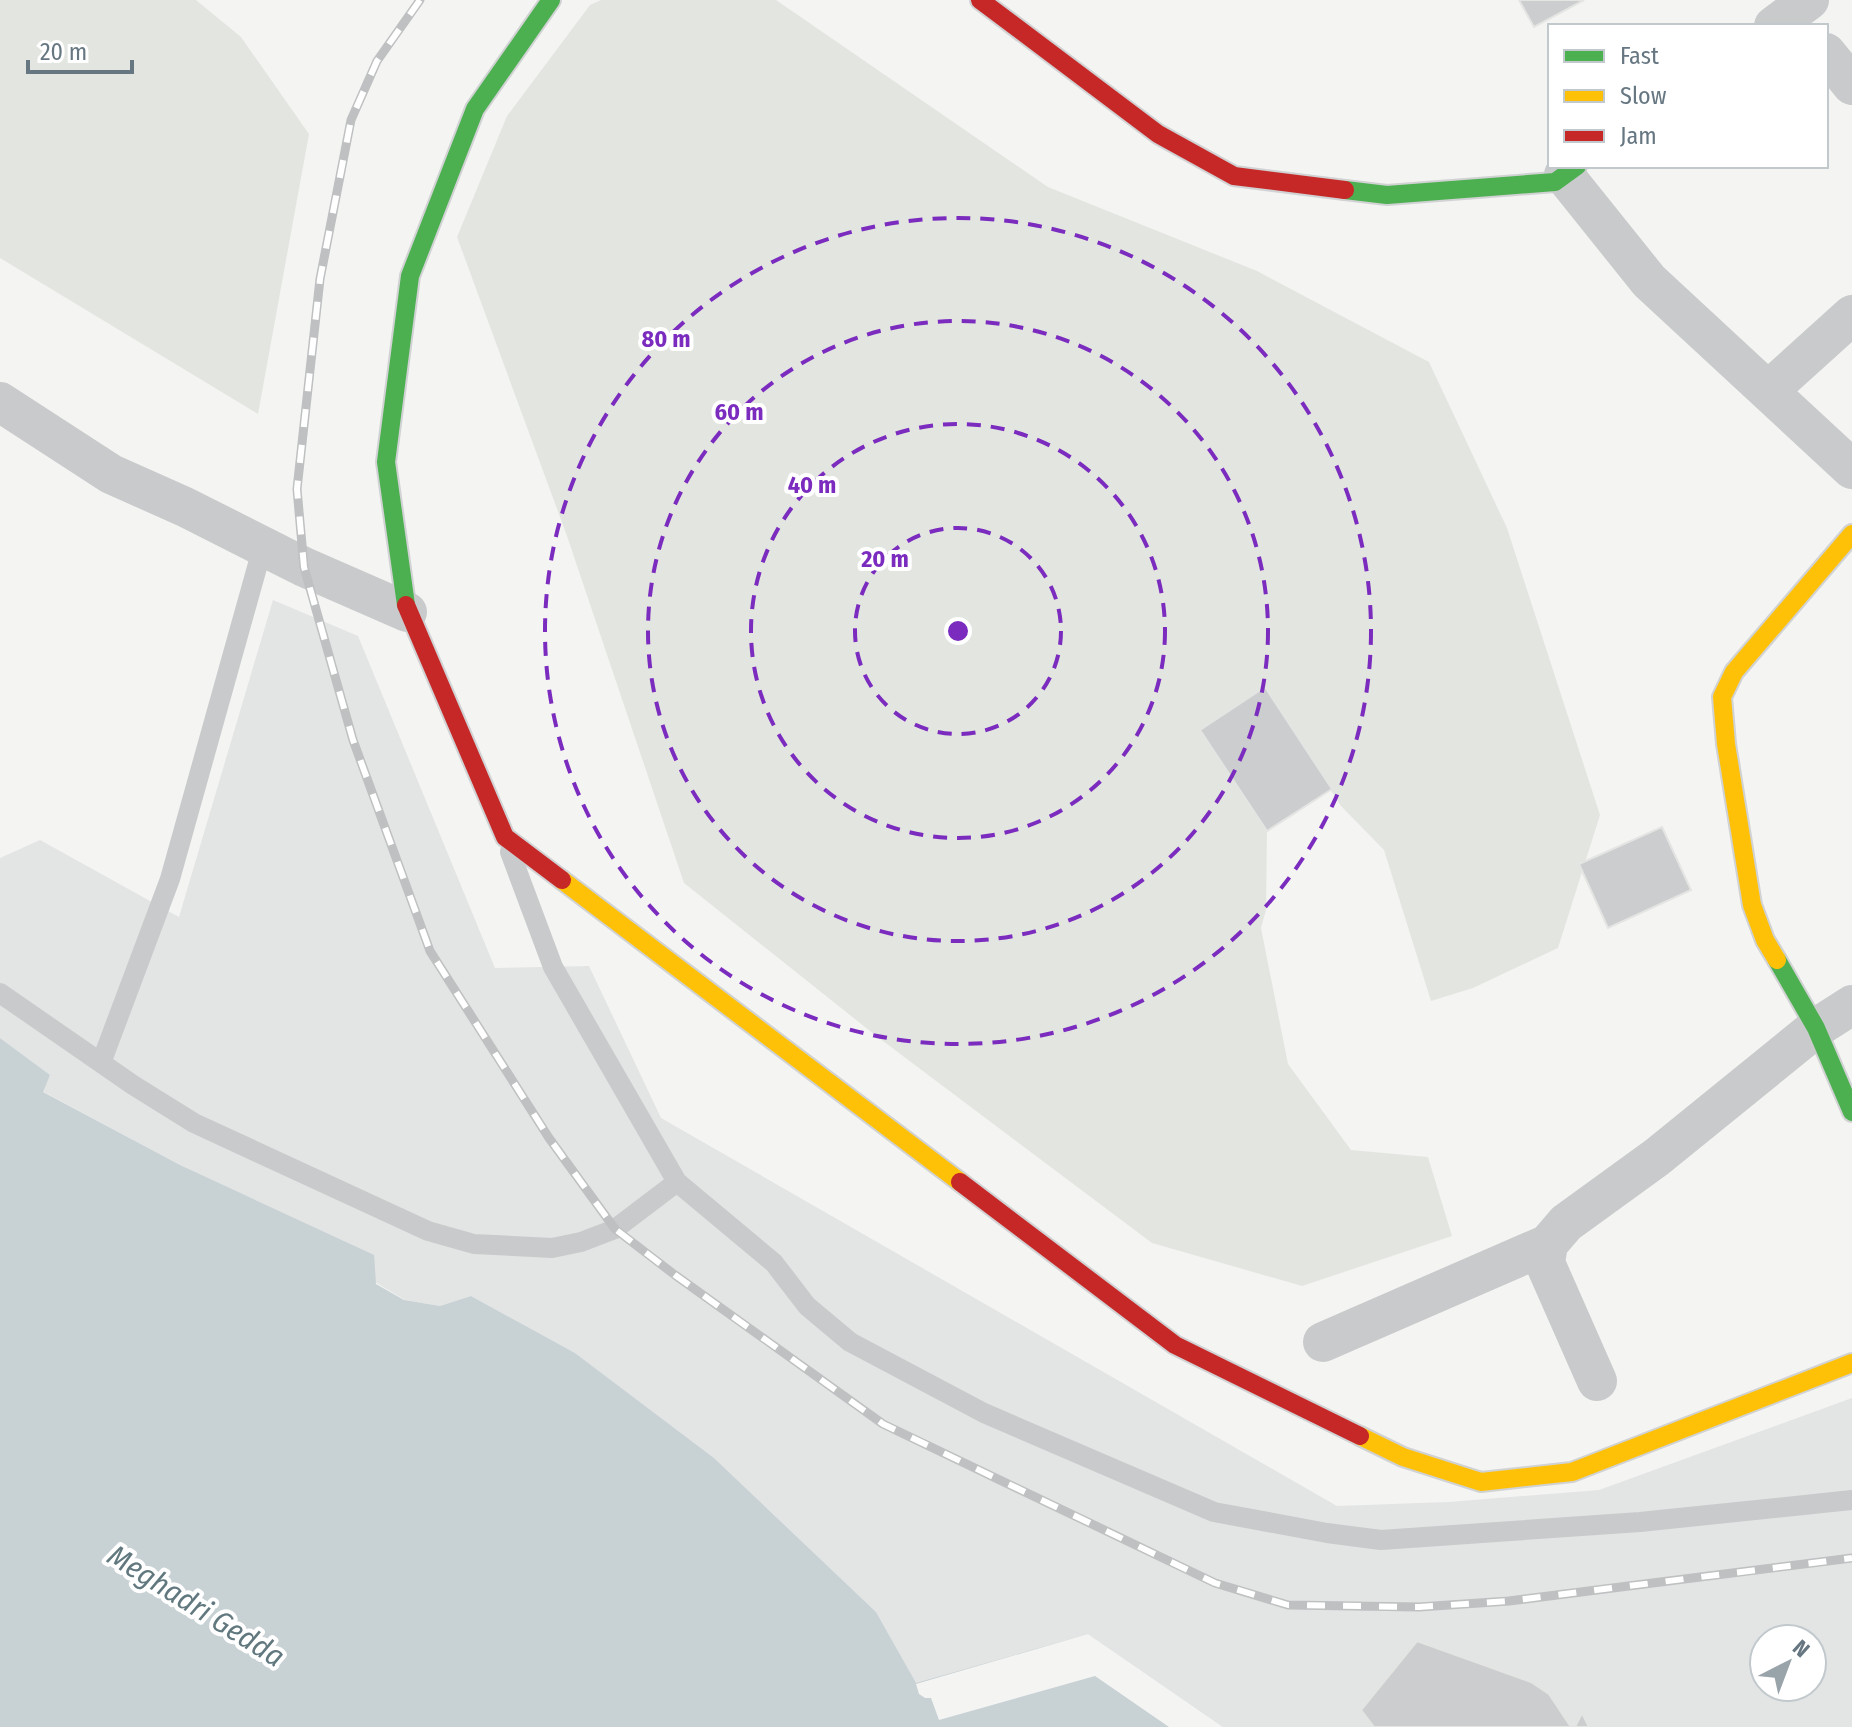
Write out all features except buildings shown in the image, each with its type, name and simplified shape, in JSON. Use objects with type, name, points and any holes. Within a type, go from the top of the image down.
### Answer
[{"type":"street","points":[[551,0],[475,109],[410,276],[386,462],[407,612],[505,837],[1175,1345],[1403,1457],[1481,1482],[1572,1472],[1852,1363]]},
{"type":"street","points":[[980,0],[1158,134],[1234,176],[1387,195],[1555,182],[1570,170],[1649,281],[1852,469]]},
{"type":"street","points":[[1828,55],[1852,85]]},
{"type":"street","points":[[1768,391],[1852,315]]},
{"type":"street","points":[[0,402],[111,474],[407,612]]},
{"type":"street","points":[[1852,534],[1734,672],[1722,697],[1726,744],[1752,905],[1765,940],[1816,1028],[1852,1112]]},
{"type":"street","points":[[1323,1342],[1548,1244],[1566,1223],[1657,1157],[1816,1028],[1852,1005]]},
{"type":"street","points":[[1548,1244],[1545,1263],[1597,1381]]},
{"type":"lane","points":[[101,1063],[170,879],[263,546]]},
{"type":"lane","points":[[505,837],[553,967],[677,1182],[774,1263],[807,1306],[850,1342],[984,1413],[1214,1512],[1381,1540],[1640,1522],[1852,1500]]},
{"type":"lane","points":[[0,993],[194,1123],[428,1231],[474,1244],[552,1248],[581,1242],[615,1229],[677,1182]]},
{"type":"shaded area","points":[[0,0],[196,0],[241,37],[309,134],[258,414],[0,258]]},
{"type":"shaded area","points":[[601,0],[776,0],[1048,187],[1257,271],[1429,362],[1507,528],[1600,815],[1558,948],[1473,988],[1431,1001],[1384,850],[1341,806],[1265,688],[1200,730],[1267,831],[1266,910],[1261,928],[1288,1064],[1351,1150],[1428,1157],[1452,1236],[1302,1286],[1152,1243],[875,1035],[684,883],[567,536],[457,237],[507,116],[590,5]]},
{"type":"shaded area","points":[[273,600],[358,636],[495,968],[589,966],[661,1118],[1337,1506],[1448,1502],[1599,1490],[1852,1398],[1852,1727],[1223,1727],[1088,1634],[916,1684],[876,1612],[714,1458],[575,1353],[471,1296],[440,1306],[405,1300],[182,1166],[42,1091],[50,1075],[0,1038],[0,858],[40,840],[179,917]]},
{"type":"water","name":"Meghadri Gedda","points":[[0,1038],[50,1075],[43,1092],[182,1166],[374,1255],[376,1284],[404,1300],[440,1306],[471,1296],[575,1353],[714,1458],[876,1612],[916,1683],[1088,1634],[1223,1727],[0,1727]]},
{"type":"pier","points":[[1088,1634],[1223,1727],[1169,1727],[1095,1676],[939,1720],[931,1698],[919,1694],[916,1684]]},
{"type":"railway","points":[[420,0],[377,61],[351,120],[320,279],[297,489],[304,567],[353,740],[430,951],[549,1138],[615,1229],[883,1424],[1215,1583],[1288,1605],[1419,1607],[1509,1601],[1852,1558]]},
{"type":"traffic: fast","points":[[406,605],[386,462],[410,276],[475,109],[551,0]]},
{"type":"traffic: fast","points":[[1345,190],[1387,195],[1555,182],[1574,168]]},
{"type":"traffic: fast","points":[[1777,960],[1816,1028],[1852,1112]]},
{"type":"traffic: slow","points":[[1777,960],[1765,940],[1752,905],[1726,744],[1722,697],[1734,672],[1852,534]]},
{"type":"traffic: slow","points":[[562,880],[960,1182]]},
{"type":"traffic: slow","points":[[1360,1436],[1403,1457],[1481,1482],[1572,1472],[1852,1363]]},
{"type":"traffic: jam","points":[[980,0],[1158,134],[1234,176],[1345,190]]},
{"type":"traffic: jam","points":[[406,605],[505,837],[562,880]]},
{"type":"traffic: jam","points":[[960,1182],[1175,1345],[1360,1436]]}]
